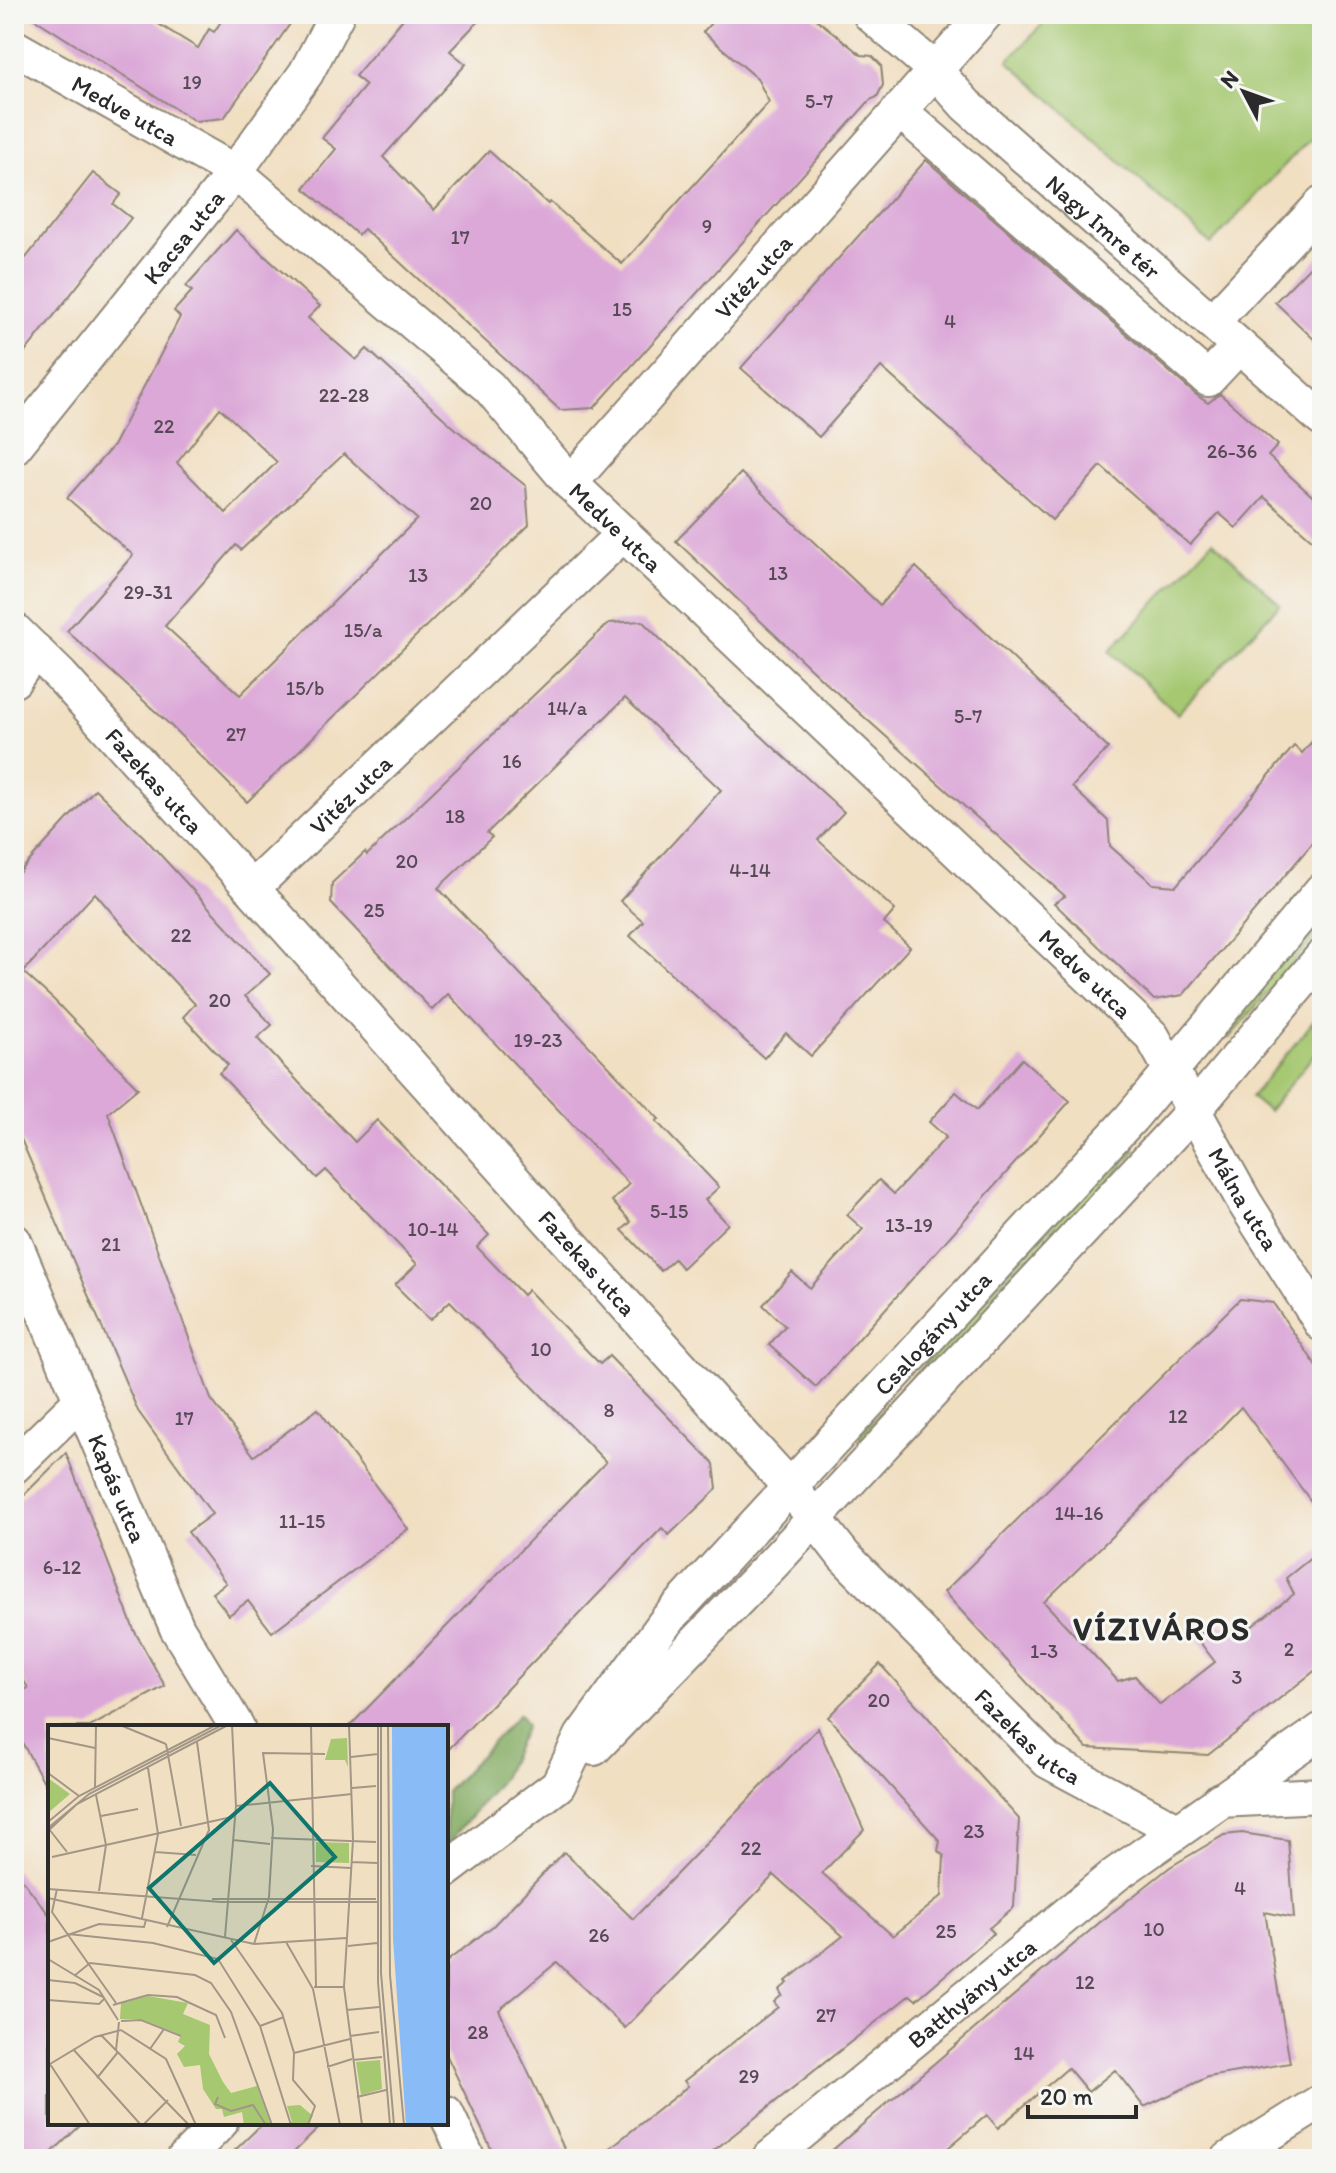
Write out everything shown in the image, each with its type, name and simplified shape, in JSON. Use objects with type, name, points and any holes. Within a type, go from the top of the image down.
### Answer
[{"type":"street","name":"Kacsa utca","points":[[14,447],[235,172],[306,73],[337,14]]},
{"type":"street","name":"Nagy Imre tér","points":[[870,14],[934,69],[966,105],[1322,419]]},
{"type":"street","points":[[934,69],[985,14]]},
{"type":"street","name":"Medve utca","points":[[14,47],[235,172],[489,387],[570,483],[1152,1036],[1170,1068]]},
{"type":"street","name":"Vitéz utca","points":[[570,483],[934,69]]},
{"type":"street","points":[[899,110],[1202,385],[1239,346]]},
{"type":"street","points":[[1212,322],[1322,204]]},
{"type":"street","name":"Vitéz utca","points":[[252,888],[624,533]]},
{"type":"street","points":[[14,680],[24,640]]},
{"type":"street","name":"Fazekas utca","points":[[24,640],[252,888],[790,1487],[844,1556],[1048,1761],[1177,1830]]},
{"type":"street","name":"Csalogány utca","points":[[448,1868],[558,1785],[582,1736],[667,1620],[1131,1118],[1322,890]]},
{"type":"street","name":"Csalogány utca","points":[[448,1894],[558,1785],[814,1519],[1194,1110],[1322,957]]},
{"type":"street","name":"Málna utca","points":[[1170,1068],[1245,1203],[1322,1324]]},
{"type":"street","name":"Kapás utca","points":[[14,1241],[181,1637],[236,1725]]},
{"type":"street","points":[[14,1466],[80,1402]]},
{"type":"street","name":"Batthyány utca","points":[[769,2159],[1103,1885],[1322,1730]]},
{"type":"street","points":[[1220,1801],[1322,1795]]},
{"type":"street","points":[[1229,2159],[1322,2101]]},
{"type":"street","points":[[448,2117],[468,2159]]},
{"type":"street","points":[[184,2159],[218,2125]]},
{"type":"green space","points":[[1052,14],[1322,14],[1322,125],[1211,244],[1008,61]]},
{"type":"green space","points":[[1213,541],[1280,604],[1177,714],[1110,651]]},
{"type":"green space","points":[[1322,910],[1322,929],[1229,1038],[1219,1030]]},
{"type":"green space","points":[[1322,1011],[1322,1045],[1268,1111],[1251,1097]]},
{"type":"green space","points":[[1127,1143],[1136,1151],[867,1443],[859,1435]]},
{"type":"green space","points":[[519,1714],[526,1726],[502,1778],[448,1844],[448,1790]]},
{"type":"building","points":[[27,14],[142,14],[198,48],[209,29],[214,32],[226,14],[297,14],[224,118],[195,121]]},
{"type":"building","points":[[407,14],[485,14],[450,51],[466,64],[383,157],[434,210],[489,151],[622,264],[769,102],[757,78],[703,32],[719,14],[810,14],[861,55],[872,56],[881,65],[883,85],[877,97],[870,100],[594,408],[560,410],[364,229],[358,235],[304,188],[336,149],[322,138],[366,85],[355,76]]},
{"type":"building","points":[[926,160],[1195,394],[1208,403],[1220,394],[1278,445],[1268,456],[1322,505],[1322,548],[1264,497],[1236,528],[1219,513],[1190,545],[1101,466],[1052,520],[881,367],[819,437],[741,368]]},
{"type":"building","points":[[93,173],[121,194],[113,204],[131,218],[14,366],[14,273]]},
{"type":"building","points":[[236,230],[320,306],[308,318],[356,360],[367,349],[458,431],[526,486],[529,525],[247,802],[168,723],[67,631],[133,555],[67,498],[113,446],[180,317],[174,311],[192,291],[186,286]],"holes":[[[220,408],[277,462],[226,513],[177,463]],[[344,454],[417,519],[240,695],[165,626],[236,545],[241,550]]]},
{"type":"building","points":[[1322,254],[1322,347],[1275,302]]},
{"type":"building","points":[[741,473],[880,605],[916,567],[1108,748],[1072,787],[1108,821],[1110,846],[1153,884],[1176,886],[1294,746],[1302,753],[1322,730],[1322,832],[1183,995],[1154,1000],[1054,903],[1065,896],[826,683],[676,541]]},
{"type":"building","points":[[642,621],[844,812],[818,840],[895,910],[884,923],[910,947],[811,1056],[786,1033],[764,1058],[630,936],[643,921],[620,901],[721,790],[625,698],[487,833],[492,837],[438,888],[659,1119],[656,1121],[719,1187],[705,1200],[728,1224],[682,1268],[674,1259],[661,1271],[622,1230],[631,1222],[612,1201],[629,1184],[448,994],[432,1010],[331,903],[332,883],[365,852],[367,855],[609,623]]},
{"type":"building","points":[[95,789],[144,837],[270,974],[245,996],[272,1025],[257,1038],[355,1142],[377,1120],[489,1235],[477,1247],[523,1295],[528,1290],[600,1364],[609,1356],[714,1464],[717,1489],[669,1535],[662,1528],[448,1750],[448,1725],[351,1725],[606,1462],[450,1301],[430,1320],[395,1285],[417,1264],[326,1170],[317,1178],[219,1073],[228,1065],[183,1017],[195,1004],[95,893],[23,972],[138,1088],[108,1113],[211,1399],[254,1456],[318,1409],[408,1529],[272,1632],[248,1601],[229,1615],[212,1593],[226,1583],[188,1532],[212,1514],[138,1411],[14,1123],[14,878]]},
{"type":"building","points":[[1022,1059],[1070,1101],[816,1387],[769,1345],[785,1326],[763,1305],[792,1272],[810,1288],[863,1229],[847,1215],[879,1180],[894,1194],[946,1137],[929,1122],[956,1092],[977,1110]]},
{"type":"building","points":[[1240,1299],[1273,1303],[1322,1374],[1322,1516],[1241,1407],[1044,1602],[1118,1681],[1135,1676],[1160,1705],[1215,1662],[1196,1637],[1216,1621],[1243,1633],[1294,1594],[1286,1578],[1322,1549],[1322,1665],[1208,1755],[1087,1748],[944,1592]]},
{"type":"building","points":[[66,1453],[134,1630],[165,1686],[94,1725],[48,1725],[48,1789],[14,1728],[14,1695],[28,1688],[14,1663],[14,1505]]},
{"type":"building","points":[[880,1664],[1019,1819],[1014,1907],[989,1928],[994,1933],[916,2000],[910,1995],[703,2159],[596,2159],[688,2086],[684,2081],[778,2007],[774,2002],[782,1995],[779,1990],[788,1983],[786,1981],[843,1936],[774,1875],[625,2028],[557,1962],[499,2010],[569,2159],[496,2159],[448,2058],[448,1960],[493,1926],[564,1852],[633,1919],[818,1728],[864,1830],[822,1873],[893,1936],[942,1896],[944,1856],[938,1851],[940,1841],[828,1717]]},
{"type":"building","points":[[1242,1833],[1288,1840],[1294,1918],[1265,1912],[1290,2063],[1208,2077],[1144,2107],[1115,2070],[1088,2092],[1068,2068],[998,2128],[987,2115],[935,2159],[822,2159],[1099,1923],[1170,1867],[1224,1835]]},
{"type":"building","points":[[14,1869],[48,1913],[48,2125],[81,2125],[45,2159],[14,2159]]},
{"type":"building","points":[[261,2125],[322,2125],[287,2159],[226,2159]]},
{"type":"district","name":"VÍZIVÁROS","points":[[1162,1629]]}]
